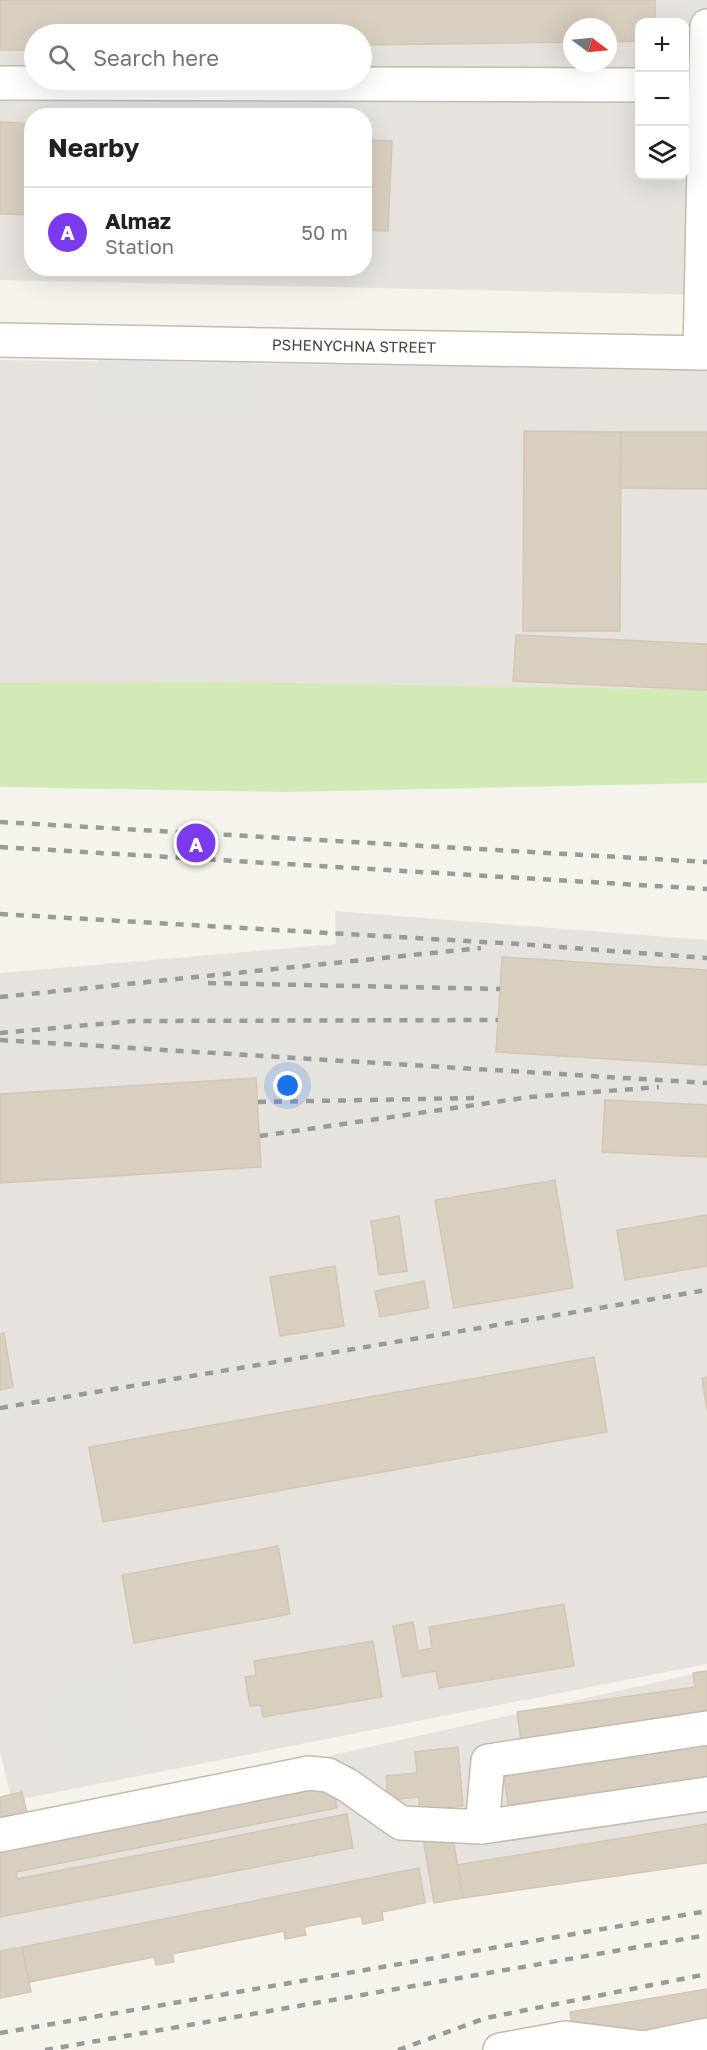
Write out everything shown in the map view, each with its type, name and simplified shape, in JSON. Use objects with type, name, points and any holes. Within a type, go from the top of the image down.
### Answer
[{"type":"street","points":[[703,353],[695,85],[707,26]]},
{"type":"street","points":[[0,83],[24,83]]},
{"type":"street","points":[[372,84],[635,85]]},
{"type":"street","name":"PSHENYCHNA STREET","points":[[0,340],[703,353]]},
{"type":"street","points":[[482,1827],[488,1761],[707,1728]]},
{"type":"street","points":[[0,1835],[309,1773],[328,1775],[347,1785],[401,1823],[482,1827],[707,1794]]},
{"type":"street","points":[[500,2050],[566,2038],[645,2048],[707,2035]]},
{"type":"shaded area","points":[[0,0],[707,0],[707,295],[0,280]]},
{"type":"shaded area","points":[[0,360],[707,370],[707,758],[0,750]]},
{"type":"shaded area","points":[[97,360],[254,363],[253,411],[97,408]]},
{"type":"shaded area","points":[[335,911],[707,940],[707,1664],[12,1801],[0,1752],[0,973],[336,944]]},
{"type":"shaded area","points":[[707,1671],[707,1863],[425,1903],[382,1912],[383,1920],[363,1924],[360,1916],[305,1927],[306,1935],[285,1939],[284,1931],[173,1953],[174,1962],[156,1965],[154,1957],[29,1982],[31,1992],[0,1998],[0,1830]]},
{"type":"shaded area","points":[[119,1674],[135,1759],[68,1771],[52,1686]]},
{"type":"green space","points":[[220,682],[707,690],[707,783],[285,792],[0,787],[0,683]]},
{"type":"building","points":[[0,0],[655,0],[655,18],[635,18],[635,41],[617,42],[617,18],[563,18],[563,42],[372,45],[372,24],[24,24],[24,50],[0,50]]},
{"type":"building","points":[[0,122],[24,124],[24,215],[0,214]]},
{"type":"building","points":[[372,140],[392,141],[388,231],[372,230]]},
{"type":"building","points":[[524,431],[621,432],[620,631],[523,631]]},
{"type":"building","points":[[621,432],[707,432],[707,489],[620,488]]},
{"type":"building","points":[[516,635],[707,644],[707,690],[513,681]]},
{"type":"building","points":[[502,957],[707,970],[707,1065],[496,1052]]},
{"type":"building","points":[[256,1078],[261,1167],[0,1183],[0,1094]]},
{"type":"building","points":[[605,1100],[707,1105],[707,1157],[602,1152]]},
{"type":"building","points":[[555,1180],[573,1288],[454,1308],[435,1200]]},
{"type":"building","points":[[707,1215],[707,1266],[625,1280],[617,1230]]},
{"type":"building","points":[[399,1216],[407,1271],[379,1275],[371,1221]]},
{"type":"building","points":[[335,1266],[344,1326],[280,1336],[270,1277]]},
{"type":"building","points":[[424,1281],[429,1308],[380,1317],[375,1291]]},
{"type":"building","points":[[4,1333],[13,1387],[0,1390],[0,1334]]},
{"type":"building","points":[[594,1357],[607,1432],[103,1522],[89,1447]]},
{"type":"building","points":[[707,1377],[707,1410],[702,1378]]},
{"type":"building","points":[[278,1546],[290,1614],[134,1643],[122,1575]]},
{"type":"building","points":[[564,1604],[574,1666],[439,1688],[436,1671],[402,1677],[393,1626],[413,1622],[418,1651],[432,1648],[429,1627]]},
{"type":"building","points":[[373,1641],[382,1697],[263,1717],[261,1705],[250,1706],[245,1677],[256,1676],[254,1661]]},
{"type":"building","points":[[707,1671],[707,1721],[522,1748],[517,1712],[695,1687],[693,1673]]},
{"type":"building","points":[[707,1742],[707,1779],[508,1805],[503,1768]]},
{"type":"building","points":[[458,1747],[463,1806],[420,1810],[419,1797],[388,1800],[386,1776],[417,1773],[415,1752]]},
{"type":"building","points":[[332,1781],[337,1808],[16,1872],[17,1879],[347,1814],[353,1848],[0,1917],[0,1847]]},
{"type":"building","points":[[22,1792],[29,1823],[0,1830],[0,1797]]},
{"type":"building","points":[[707,1824],[707,1863],[463,1898],[457,1865]]},
{"type":"building","points":[[452,1833],[463,1898],[434,1903],[423,1838]]},
{"type":"building","points":[[419,1868],[425,1903],[382,1912],[383,1920],[363,1924],[361,1916],[304,1927],[306,1935],[285,1939],[284,1931],[172,1954],[174,1962],[156,1965],[154,1957],[29,1982],[22,1947]]},
{"type":"building","points":[[22,1947],[31,1992],[0,1998],[0,1951]]},
{"type":"building","points":[[707,1989],[707,2026],[643,2037],[572,2024],[570,2012]]},
{"type":"railway","points":[[0,822],[707,862]]},
{"type":"railway","points":[[0,847],[707,889]]},
{"type":"railway","points":[[0,914],[519,944],[707,958]]},
{"type":"railway","points":[[0,997],[481,948]]},
{"type":"railway","points":[[208,983],[500,989]]},
{"type":"railway","points":[[0,1033],[133,1021],[498,1020]]},
{"type":"railway","points":[[0,1040],[707,1083]]},
{"type":"railway","points":[[260,1136],[530,1097],[659,1087]]},
{"type":"railway","points":[[258,1102],[476,1098]]},
{"type":"railway","points":[[0,1408],[707,1290]]},
{"type":"railway","points":[[0,2033],[707,1911]]},
{"type":"railway","points":[[45,2050],[707,1935]]},
{"type":"railway","points":[[398,2050],[486,2018],[707,1974]]},
{"type":"place","name":"Almaz","points":[[196,843]]}]
